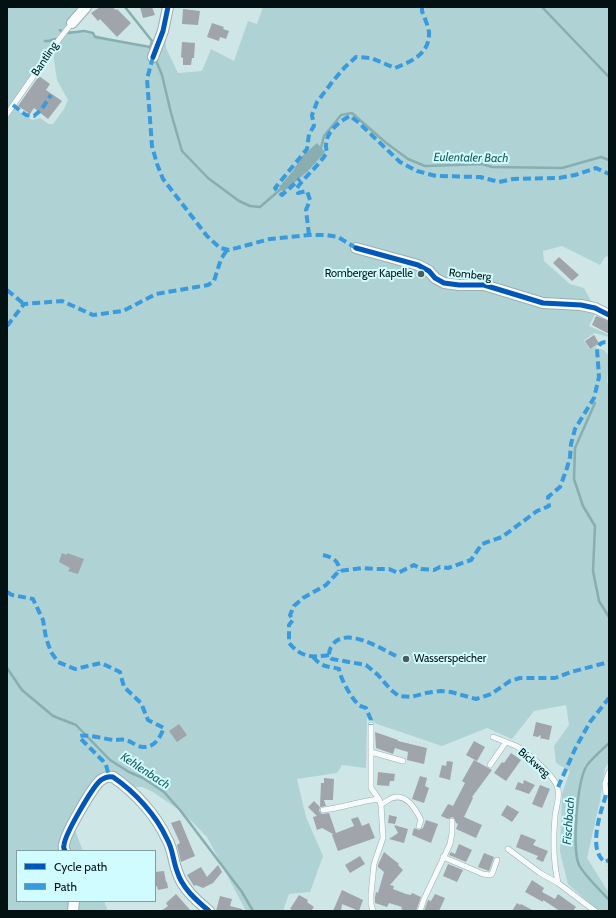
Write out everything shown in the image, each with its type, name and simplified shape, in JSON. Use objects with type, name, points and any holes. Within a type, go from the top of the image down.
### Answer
[{"type":"street","name":"Bantling","points":[[72,23],[86,7]]},
{"type":"street","points":[[153,57],[163,31],[168,7]]},
{"type":"street","name":"Romberg","points":[[356,248],[418,265],[429,271],[435,278],[444,283],[459,285],[484,285],[543,303],[581,305],[595,308],[609,315]]},
{"type":"street","points":[[65,850],[63,846],[68,832],[100,780],[106,777],[113,777],[153,815],[168,839],[181,882],[190,895],[209,911]]},
{"type":"lane","name":"Bantling","points":[[7,114],[72,23]]},
{"type":"lane","points":[[371,725],[371,788],[379,799],[381,805],[382,838],[374,864],[371,904],[373,911]]},
{"type":"lane","name":"Bickweg","points":[[493,737],[523,751],[550,774],[558,787],[559,797],[555,814],[554,840],[555,869],[558,883]]},
{"type":"lane","name":"Bickweg","points":[[490,765],[506,742]]},
{"type":"lane","points":[[371,752],[403,761]]},
{"type":"lane","points":[[606,795],[605,783],[609,772]]},
{"type":"lane","points":[[381,805],[393,798],[400,798],[408,801],[414,807],[421,820],[419,826]]},
{"type":"lane","points":[[323,810],[340,808],[367,800],[379,799]]},
{"type":"lane","points":[[420,911],[424,898],[450,844],[452,821]]},
{"type":"lane","points":[[508,849],[540,873],[558,883],[595,911]]},
{"type":"lane","points":[[443,857],[483,874],[490,875],[492,874],[498,860]]},
{"type":"path","points":[[408,742],[411,740],[428,745]]},
{"type":"path","points":[[605,862],[609,874]]},
{"type":"shaded area","points":[[7,7],[75,7],[78,10],[7,111]]},
{"type":"shaded area","points":[[263,7],[609,7],[609,256],[605,257],[600,265],[562,246],[543,251],[544,261],[570,284],[584,288],[597,310],[589,326],[609,335],[609,337],[595,333],[584,340],[589,349],[597,345],[596,348],[604,350],[609,356],[607,383],[609,384],[609,762],[605,768],[600,801],[587,858],[609,893],[609,911],[598,911],[568,884],[560,852],[562,794],[570,771],[556,763],[554,746],[569,725],[566,705],[534,711],[512,739],[487,728],[442,746],[377,724],[367,718],[366,768],[342,765],[337,773],[297,779],[306,817],[323,856],[310,892],[289,894],[283,911],[246,911],[207,837],[182,812],[153,792],[142,787],[129,787],[112,772],[101,773],[71,820],[83,850],[16,850],[16,902],[104,902],[108,911],[7,911],[7,117],[14,108],[32,120],[40,118],[49,124],[53,124],[64,109],[68,100],[57,80],[53,52],[68,30],[96,35],[157,50],[165,30],[166,48],[178,73],[202,71],[211,49],[234,61],[248,21],[257,24]]},
{"type":"shaded area","points":[[317,143],[325,152],[308,171],[283,192],[279,187],[293,171],[301,157]]},
{"type":"building","points":[[100,7],[112,7],[116,10],[117,9],[131,23],[117,37],[100,19],[98,21],[91,13]]},
{"type":"building","points":[[140,7],[152,7],[155,15],[143,18]]},
{"type":"building","points":[[183,9],[200,11],[198,25],[182,24]]},
{"type":"building","points":[[212,23],[224,27],[223,29],[229,31],[226,39],[220,37],[219,41],[207,37]]},
{"type":"building","points":[[182,42],[195,43],[194,58],[192,58],[191,65],[183,65],[183,58],[181,57]]},
{"type":"building","points":[[39,76],[50,84],[46,90],[62,101],[48,119],[34,108],[30,114],[18,106]]},
{"type":"building","points":[[559,257],[579,275],[572,281],[553,263]]},
{"type":"building","points":[[596,316],[609,321],[609,334],[592,325]]},
{"type":"building","points":[[594,335],[599,343],[590,349],[585,341]]},
{"type":"building","points":[[62,553],[67,555],[67,553],[84,559],[78,574],[68,571],[70,568],[59,562]]},
{"type":"building","points":[[536,722],[552,726],[549,740],[540,738],[540,735],[538,737],[533,736]]},
{"type":"building","points":[[179,724],[187,735],[177,742],[169,731]]},
{"type":"building","points":[[375,732],[398,741],[427,748],[424,764],[407,760],[408,752],[395,748],[393,754],[376,748]]},
{"type":"building","points":[[474,741],[485,747],[477,761],[466,755]]},
{"type":"building","points":[[511,753],[521,760],[506,781],[494,773]]},
{"type":"building","points":[[474,760],[492,770],[472,797],[473,798],[464,817],[482,825],[476,838],[456,829],[458,824],[454,818],[452,817],[448,819],[441,816],[448,804],[453,806],[465,783],[462,781]]},
{"type":"building","points":[[447,761],[453,762],[450,780],[439,777],[442,765],[446,766]]},
{"type":"building","points":[[378,772],[395,774],[394,781],[390,781],[389,786],[377,785]]},
{"type":"building","points":[[420,776],[427,778],[425,786],[429,788],[424,803],[412,799]]},
{"type":"building","points":[[324,778],[334,779],[333,800],[324,800],[326,806],[320,807],[321,783],[324,783]]},
{"type":"building","points":[[524,780],[535,785],[529,794],[515,789],[518,782],[523,784]]},
{"type":"building","points":[[540,785],[550,789],[542,808],[532,804]]},
{"type":"building","points":[[314,801],[320,807],[319,811],[322,814],[329,813],[336,833],[354,826],[351,819],[358,817],[362,826],[369,823],[375,838],[338,851],[332,835],[333,834],[322,828],[317,830],[313,817],[317,816],[308,807]]},
{"type":"building","points":[[507,805],[519,812],[512,822],[501,815]]},
{"type":"building","points":[[389,815],[397,817],[395,824],[388,823]]},
{"type":"building","points":[[180,820],[195,856],[181,862],[177,845],[180,843],[171,823]]},
{"type":"building","points":[[426,820],[438,824],[431,843],[412,835],[414,828],[419,830],[423,828]]},
{"type":"building","points":[[394,825],[408,829],[404,843],[389,839],[398,833]]},
{"type":"building","points":[[521,834],[536,840],[533,845],[548,851],[543,862],[536,859],[538,856],[516,847]]},
{"type":"building","points":[[459,844],[472,850],[466,862],[449,855],[451,852],[455,854]]},
{"type":"building","points":[[384,852],[399,864],[398,865],[403,870],[390,885],[394,886],[393,889],[406,894],[411,895],[412,893],[421,897],[416,911],[405,911],[401,909],[402,907],[389,903],[387,907],[375,903],[376,892],[378,893],[384,872],[378,867],[378,865]]},
{"type":"building","points":[[484,853],[494,857],[489,871],[478,867]]},
{"type":"building","points":[[360,856],[365,864],[350,873],[345,865]]},
{"type":"building","points":[[448,864],[463,870],[457,882],[443,876]]},
{"type":"building","points":[[218,865],[222,872],[213,883],[203,888],[196,885],[194,886],[187,875],[201,867],[207,877]]},
{"type":"building","points":[[164,871],[168,888],[158,890],[156,886],[156,872]]},
{"type":"building","points":[[532,880],[544,888],[542,892],[555,899],[558,894],[576,907],[573,911],[560,911],[543,900],[543,902],[525,892]]},
{"type":"building","points":[[342,890],[363,900],[359,911],[342,904],[341,911],[333,911]]},
{"type":"building","points":[[176,894],[191,911],[161,911],[168,906],[166,903]]},
{"type":"building","points":[[435,894],[445,898],[439,911],[424,911],[428,900],[431,901]]},
{"type":"building","points":[[299,895],[308,900],[307,902],[314,907],[311,911],[294,911],[290,909]]},
{"type":"building","points":[[220,896],[232,899],[230,906],[242,909],[242,911],[216,911]]},
{"type":"building","points":[[517,903],[520,905],[521,904],[534,911],[512,911]]},
{"type":"waterway","points":[[125,7],[152,41],[150,48]]},
{"type":"waterway","points":[[542,7],[609,77]]},
{"type":"waterway","points":[[68,33],[84,31],[93,33],[95,37],[150,47]]},
{"type":"waterway","points":[[45,41],[55,39]]},
{"type":"waterway","points":[[155,58],[162,75],[182,151],[208,178],[239,201],[250,206],[260,207],[282,188]]},
{"type":"waterway","name":"Eulentaler Bach","points":[[319,150],[321,148],[324,136],[341,115],[352,113],[385,142],[408,159],[425,166],[482,164],[492,167],[562,168],[601,157],[609,160]]},
{"type":"waterway","points":[[595,403],[575,448],[574,479],[583,506],[595,526],[593,571],[599,601],[609,617]]},
{"type":"waterway","name":"Kehlenbach","points":[[7,668],[22,690],[53,716],[76,725],[110,760],[129,772],[143,778],[164,792],[180,810],[242,892],[253,911]]},
{"type":"waterway","name":"Fischbach","points":[[609,743],[586,767],[580,787],[576,816],[576,845],[579,865],[609,900]]},
{"type":"marked path","points":[[277,190],[275,188],[307,149],[309,134],[314,126],[312,115],[317,102],[345,67],[356,57],[371,58],[395,68],[408,63],[419,56],[423,51],[429,40],[429,32],[422,7]]},
{"type":"marked path","points":[[153,57],[147,79],[152,146],[157,164],[163,179],[207,236],[220,248],[229,250],[270,239],[309,235],[338,237],[356,248]]},
{"type":"marked path","points":[[13,105],[26,115],[34,116],[41,110],[51,95]]},
{"type":"marked path","points":[[309,235],[306,210],[310,200],[307,191],[298,193],[297,188],[327,152],[326,146],[328,135],[335,126],[350,116],[400,162],[417,171],[436,176],[480,177],[499,182],[513,179],[559,178],[575,175],[596,168],[609,174]]},
{"type":"marked path","points":[[280,193],[282,195],[300,179]]},
{"type":"marked path","points":[[7,326],[24,304],[62,301],[93,315],[123,311],[156,294],[208,285],[214,281],[221,259],[227,250]]},
{"type":"marked path","points":[[7,290],[24,304]]},
{"type":"marked path","points":[[329,655],[312,656],[302,654],[293,648],[289,643],[289,625],[293,620],[290,615],[294,606],[303,598],[326,585],[339,571],[362,568],[389,569],[398,573],[414,565],[421,569],[434,570],[440,567],[448,568],[471,560],[482,544],[502,537],[537,511],[549,506],[548,497],[560,487],[567,468],[575,429],[594,398],[599,377],[597,349],[602,343],[609,342]]},
{"type":"marked path","points":[[323,555],[335,560],[339,571]]},
{"type":"marked path","points":[[7,592],[12,595],[33,599],[43,620],[46,638],[51,652],[58,662],[75,669],[101,663],[120,672],[124,687],[141,703],[148,720],[164,728],[154,744],[147,747],[139,746],[124,740],[80,736],[80,738],[106,765],[109,776]]},
{"type":"marked path","points":[[396,656],[373,644],[355,638],[339,639],[333,644],[329,655],[332,659],[366,665],[399,696],[411,697],[441,691],[451,692],[476,699],[491,694],[510,681],[520,678],[555,678],[571,672],[609,662]]},
{"type":"marked path","points":[[313,657],[325,666],[339,669],[352,696],[359,705],[366,708],[371,720],[371,725]]},
{"type":"marked path","points":[[558,787],[576,747],[590,722],[609,698]]},
{"type":"marked path","points":[[606,795],[599,820],[596,840],[597,849],[600,856],[605,862],[609,860]]},
{"type":"cycle path","points":[[153,57],[163,31],[168,7]]},
{"type":"cycle path","points":[[356,248],[418,265],[429,271],[435,278],[444,283],[459,285],[484,285],[543,303],[581,305],[595,308],[609,315]]},
{"type":"cycle path","points":[[64,850],[64,846],[69,831],[86,800],[101,780],[107,777],[113,777],[137,797],[157,821],[169,843],[182,883],[194,898],[209,911]]},
{"type":"place","name":"Romberger Kapelle","points":[[421,274]]},
{"type":"place","name":"Wasserspeicher","points":[[406,659]]}]
